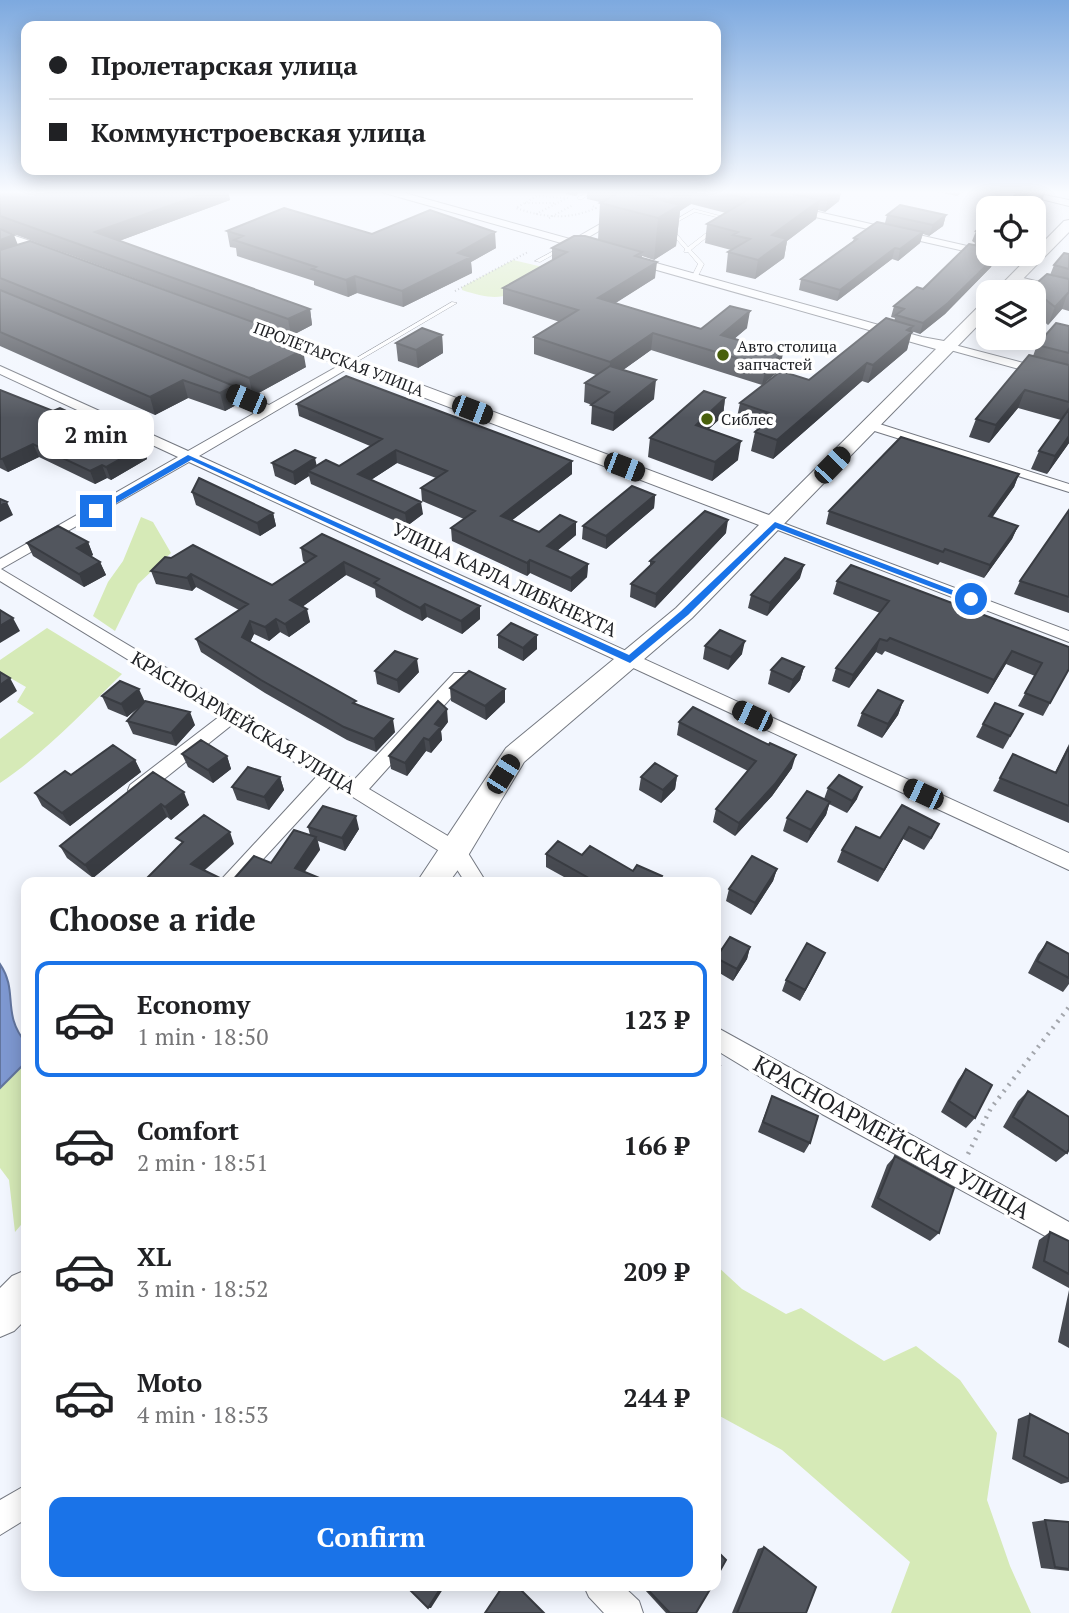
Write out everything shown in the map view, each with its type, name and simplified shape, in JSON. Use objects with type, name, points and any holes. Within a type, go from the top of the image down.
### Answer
[{"type":"street","points":[[657,267],[921,342],[947,345],[1069,379]]},
{"type":"street","points":[[1026,267],[1015,279],[1069,292]]},
{"type":"street","name":"ПРОЛЕТАРСКАЯ УЛИЦА","points":[[220,315],[1069,637]]},
{"type":"street","points":[[436,877],[456,851],[515,755],[684,613],[775,524],[976,317]]},
{"type":"street","points":[[0,565],[351,363]]},
{"type":"street","name":"УЛИЦА КАРЛА ЛИБКНЕХТА","points":[[0,370],[1069,862]]},
{"type":"street","points":[[206,383],[270,410]]},
{"type":"street","points":[[870,425],[1069,488]]},
{"type":"street","name":"КРАСНОАРМЕЙСКАЯ УЛИЦА","points":[[0,574],[456,851],[473,877]]},
{"type":"street","points":[[356,790],[460,677]]},
{"type":"street","points":[[123,800],[233,715]]},
{"type":"street","points":[[234,877],[330,774]]},
{"type":"street","name":"КРАСНОАРМЕЙСКАЯ УЛИЦА","points":[[721,1041],[1069,1236]]},
{"type":"street","points":[[0,1317],[21,1295]]},
{"type":"street","points":[[0,1519],[21,1504]]},
{"type":"street","points":[[605,1591],[627,1613]]},
{"type":"lane","points":[[694,278],[699,267]]},
{"type":"lane","points":[[351,363],[454,303]]},
{"type":"path","points":[[453,292],[499,267]]},
{"type":"path","points":[[957,1175],[991,1108],[1069,1007]]},
{"type":"green space","points":[[499,267],[544,267],[549,272],[516,291],[499,297],[462,290],[462,287]]},
{"type":"green space","points":[[141,517],[153,522],[171,553],[138,584],[115,631],[93,616],[108,582],[123,561]]},
{"type":"green space","points":[[47,628],[122,674],[48,745],[0,783],[0,739],[34,713],[17,702],[26,687],[0,672],[0,660]]},
{"type":"green space","points":[[21,1067],[21,1225],[15,1232],[9,1180],[0,1168],[0,1088]]},
{"type":"green space","points":[[721,1270],[742,1289],[786,1314],[801,1308],[884,1361],[916,1346],[960,1380],[997,1433],[987,1500],[1010,1566],[1031,1613],[891,1613],[910,1562],[782,1450],[721,1417]]},
{"type":"water","points":[[0,964],[9,984],[14,1022],[21,1036],[21,1067],[0,1088]]},
{"type":"building","points":[[0,267],[102,267],[269,328],[258,334],[303,350],[249,378],[0,278]]},
{"type":"building","points":[[143,267],[193,267],[310,309],[288,319]]},
{"type":"building","points":[[450,267],[402,291],[355,276],[346,280],[312,269]]},
{"type":"building","points":[[540,267],[648,267],[598,298],[701,329],[730,306],[750,311],[721,335],[783,353],[766,367],[653,333],[610,362],[534,337],[578,310],[503,288]]},
{"type":"building","points":[[817,267],[870,267],[840,290],[801,279]]},
{"type":"building","points":[[945,267],[985,267],[923,323],[896,315],[904,309],[894,306],[917,287],[923,289]]},
{"type":"building","points":[[1047,274],[1069,279],[1069,292],[1055,307],[1046,300],[1046,280],[1040,280]]},
{"type":"building","points":[[0,290],[234,386],[220,393],[183,380],[150,397],[0,332]]},
{"type":"building","points":[[886,318],[913,326],[907,330],[912,332],[873,365],[867,363],[777,440],[755,432],[775,415],[740,403],[781,371],[809,380]]},
{"type":"building","points":[[1056,323],[1069,326],[1069,353],[1046,347],[1046,335]]},
{"type":"building","points":[[422,328],[442,335],[416,350],[396,343]]},
{"type":"building","points":[[1029,355],[1069,365],[1069,402],[1025,390],[996,425],[976,419]]},
{"type":"building","points":[[610,366],[656,380],[614,413],[591,405],[609,392],[585,383]]},
{"type":"building","points":[[346,376],[572,461],[501,516],[539,532],[560,515],[576,522],[547,546],[588,564],[571,578],[530,560],[527,563],[451,528],[475,511],[421,488],[447,471],[396,450],[358,474],[421,502],[405,513],[308,471],[326,460],[339,466],[382,439],[297,404]]},
{"type":"building","points":[[0,390],[53,411],[60,408],[143,446],[106,467],[102,465],[90,471],[33,444],[0,459]]},
{"type":"building","points":[[704,391],[725,398],[696,425],[741,441],[715,462],[650,438]]},
{"type":"building","points":[[1069,409],[1069,436],[1055,456],[1039,451]]},
{"type":"building","points":[[901,437],[1019,474],[989,516],[1018,526],[990,565],[945,549],[943,552],[829,511]]},
{"type":"building","points":[[295,450],[315,458],[293,472],[272,463]]},
{"type":"building","points":[[199,478],[273,513],[257,523],[192,492]]},
{"type":"building","points":[[632,486],[655,495],[606,536],[583,526]]},
{"type":"building","points":[[1069,510],[1069,597],[1020,581]]},
{"type":"building","points":[[705,511],[728,520],[656,594],[631,584],[654,562],[650,561]]},
{"type":"building","points":[[58,526],[88,542],[77,548],[100,562],[79,574],[27,543]]},
{"type":"building","points":[[322,534],[480,606],[461,621],[425,604],[420,608],[374,583],[379,579],[344,562],[290,600],[307,609],[285,624],[276,619],[265,627],[250,621],[242,637],[356,701],[353,703],[393,719],[374,739],[344,727],[196,639],[248,604],[191,574],[187,578],[151,571],[165,557],[171,558],[193,545],[272,585],[316,556],[301,548]]},
{"type":"building","points":[[785,558],[804,565],[770,603],[751,595]]},
{"type":"building","points":[[851,565],[1069,647],[1069,669],[1050,703],[1025,693],[1042,663],[1012,651],[994,680],[890,638],[887,641],[880,639],[853,675],[836,668],[889,601],[837,581]]},
{"type":"building","points":[[0,610],[13,618],[0,626]]},
{"type":"building","points":[[511,623],[537,635],[523,648],[498,635]]},
{"type":"building","points":[[720,630],[745,641],[731,657],[705,646]]},
{"type":"building","points":[[395,651],[417,659],[397,680],[375,671]]},
{"type":"building","points":[[782,658],[804,667],[793,680],[771,670]]},
{"type":"building","points":[[469,671],[505,689],[485,706],[450,688]]},
{"type":"building","points":[[0,672],[10,678],[0,685]]},
{"type":"building","points":[[120,681],[139,689],[121,704],[102,696]]},
{"type":"building","points":[[878,690],[903,701],[888,724],[862,713]]},
{"type":"building","points":[[145,701],[190,712],[171,733],[127,721]]},
{"type":"building","points":[[438,701],[447,709],[435,724],[441,727],[429,740],[424,738],[405,763],[389,756]]},
{"type":"building","points":[[995,703],[1023,714],[1010,736],[983,724]]},
{"type":"building","points":[[693,707],[769,745],[770,743],[796,755],[775,784],[739,823],[716,809],[756,761],[679,722]]},
{"type":"building","points":[[201,740],[227,756],[208,770],[182,754]]},
{"type":"building","points":[[113,745],[135,760],[62,813],[35,793],[65,771],[71,775]]},
{"type":"building","points":[[1069,747],[1069,806],[1000,778],[1013,754],[1056,773]]},
{"type":"building","points":[[655,763],[677,776],[663,790],[641,777]]},
{"type":"building","points":[[248,767],[280,777],[264,797],[232,787]]},
{"type":"building","points":[[153,772],[184,792],[165,807],[161,804],[85,865],[60,846]]},
{"type":"building","points":[[839,775],[862,787],[852,801],[828,788]]},
{"type":"building","points":[[807,791],[830,802],[811,830],[787,818]]},
{"type":"building","points":[[902,805],[939,824],[931,838],[909,827],[884,870],[842,850],[856,827],[880,838]]},
{"type":"building","points":[[323,806],[356,816],[342,838],[308,827]]},
{"type":"building","points":[[204,815],[230,832],[191,864],[218,877],[148,877],[183,842],[176,838]]},
{"type":"building","points":[[294,830],[316,837],[295,868],[317,877],[235,877],[254,856],[271,863]]},
{"type":"building","points":[[558,841],[582,855],[590,846],[633,871],[637,865],[662,876],[587,877],[546,854]]},
{"type":"building","points":[[752,856],[777,869],[755,903],[729,889]]},
{"type":"building","points":[[730,937],[750,947],[737,969],[721,961],[721,950]]},
{"type":"building","points":[[1047,942],[1069,954],[1069,978],[1037,961]]},
{"type":"building","points":[[807,943],[825,953],[805,990],[786,980]]},
{"type":"building","points":[[966,1069],[992,1085],[975,1118],[949,1101]]},
{"type":"building","points":[[1028,1091],[1069,1117],[1067,1153],[1013,1117]]},
{"type":"building","points":[[772,1096],[818,1116],[810,1143],[763,1122]]},
{"type":"building","points":[[895,1156],[954,1188],[939,1233],[878,1198]]},
{"type":"building","points":[[1050,1232],[1069,1241],[1069,1274],[1044,1261]]},
{"type":"building","points":[[1030,1414],[1069,1434],[1069,1479],[1024,1456]]},
{"type":"building","points":[[1045,1520],[1069,1522],[1069,1569],[1055,1567]]},
{"type":"building","points":[[764,1547],[816,1587],[806,1613],[737,1613]]},
{"type":"building","points":[[721,1555],[726,1560],[721,1569]]},
{"type":"building","points":[[411,1591],[439,1591],[428,1608]]},
{"type":"building","points":[[500,1591],[522,1591],[544,1613],[485,1613]]},
{"type":"building","points":[[649,1591],[709,1591],[696,1613],[670,1613]]},
{"type":"place","name":"Авто столица запчастей","points":[[723,355]]},
{"type":"place","name":"Сиблес","points":[[707,419]]},
{"type":"route","points":[[96,511],[191,457],[630,659],[684,613],[775,524],[971,599]]}]
